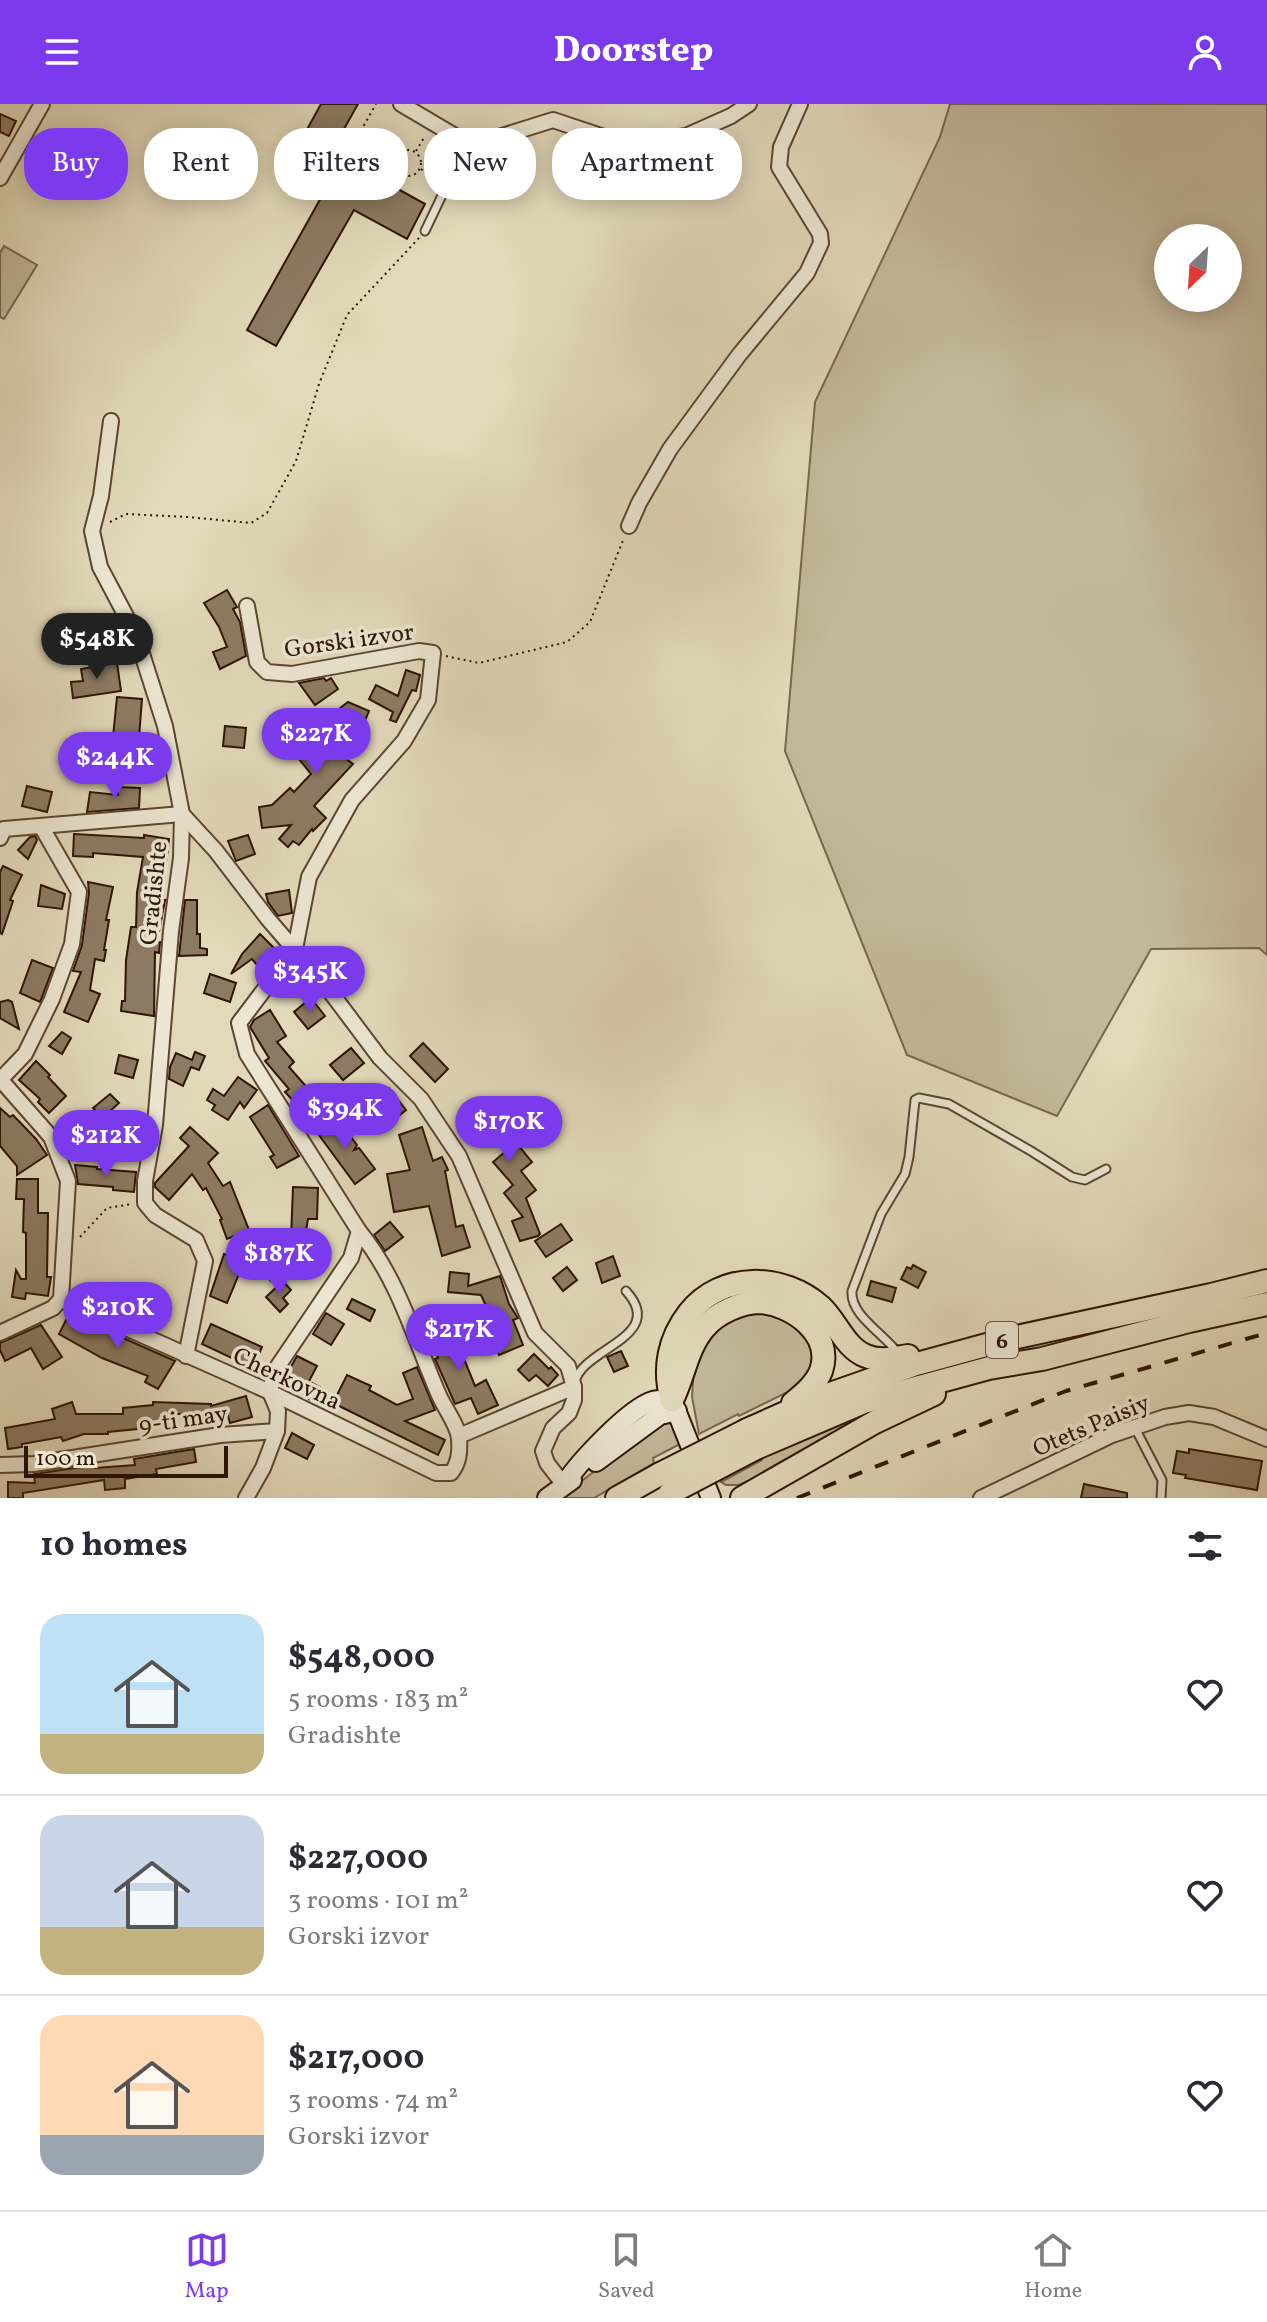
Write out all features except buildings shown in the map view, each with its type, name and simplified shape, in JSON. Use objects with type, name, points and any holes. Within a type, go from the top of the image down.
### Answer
[{"type":"highway","name":"6","points":[[617,1498],[664,1488],[868,1379],[1012,1338],[1267,1281]]},
{"type":"highway","points":[[674,1405],[667,1381],[667,1368],[676,1335],[695,1305],[707,1294],[733,1283],[766,1283],[805,1295],[832,1319],[853,1349],[868,1358],[885,1360],[1012,1338]]},
{"type":"highway","points":[[674,1405],[697,1337],[706,1325],[739,1306],[760,1302],[790,1311],[810,1325],[818,1336],[824,1359],[821,1372],[805,1393],[751,1439]]},
{"type":"highway","name":"6","points":[[751,1439],[864,1402],[989,1368],[1042,1359],[1267,1304]]},
{"type":"highway","points":[[742,1498],[875,1422],[989,1368]]},
{"type":"main road","points":[[547,1498],[564,1485],[573,1469],[630,1414],[655,1400],[674,1405],[711,1498]]},
{"type":"street","points":[[0,178],[42,104]]},
{"type":"street","points":[[401,104],[443,128]]},
{"type":"street","points":[[528,128],[553,120],[625,144],[637,144],[686,136],[731,116],[749,104]]},
{"type":"street","points":[[629,526],[670,449],[739,355],[807,273],[821,243],[820,234],[779,167],[781,147],[800,104]]},
{"type":"street","name":"Gradishte","points":[[111,421],[101,496],[92,531],[100,567],[136,635],[165,726],[182,814],[181,858],[145,1203]]},
{"type":"street","name":"Gorski izvor","points":[[247,606],[257,662],[267,672],[292,674],[419,651],[433,653],[428,700],[404,741],[352,800],[309,877],[295,949],[239,1023],[247,1054],[359,1231],[377,1253],[404,1305],[438,1395],[459,1436]]},
{"type":"street","points":[[0,838],[4,829],[182,814],[216,851],[380,1058],[421,1099],[459,1156],[535,1333],[568,1366],[574,1400],[569,1413],[553,1428],[543,1451],[547,1463],[564,1485]]},
{"type":"street","points":[[0,1333],[53,1308],[61,1299],[65,1253],[68,1181],[51,1137],[0,1079],[25,1054],[52,999],[72,944],[79,892],[41,826]]},
{"type":"street","points":[[145,1203],[155,1215],[196,1240],[205,1261],[186,1356]]},
{"type":"street","points":[[246,1498],[263,1468],[277,1431],[278,1411],[270,1392],[274,1372],[351,1258],[359,1231]]},
{"type":"street","name":"Cherkovna","points":[[61,1299],[270,1392],[436,1473],[451,1473],[458,1464],[459,1436]]},
{"type":"street","points":[[459,1436],[574,1387]]},
{"type":"street","name":"Otets Paisiy","points":[[981,1498],[1134,1426],[1165,1417],[1189,1413],[1214,1417],[1267,1439]]},
{"type":"street","name":"9-ti may","points":[[0,1465],[34,1464],[220,1435],[277,1431]]},
{"type":"lane","points":[[425,231],[441,200]]},
{"type":"lane","points":[[901,1357],[854,1308],[851,1300],[881,1214],[905,1174],[915,1100],[919,1098],[949,1104],[1072,1177],[1085,1180],[1106,1169]]},
{"type":"lane","points":[[574,1387],[577,1375],[588,1363],[617,1344],[635,1323],[635,1301],[626,1291]]},
{"type":"lane","points":[[1134,1426],[1162,1480],[1161,1498]]},
{"type":"path","points":[[362,128],[376,104]]},
{"type":"path","points":[[415,152],[433,122]]},
{"type":"path","points":[[408,151],[415,152],[420,159],[419,169],[408,175]]},
{"type":"path","points":[[419,169],[424,172]]},
{"type":"path","points":[[92,531],[126,514],[251,523],[267,513],[296,461],[319,384],[347,315],[425,231]]},
{"type":"path","points":[[433,653],[479,663],[567,642],[590,622],[629,526]]},
{"type":"path","points":[[65,1253],[107,1208],[145,1203]]},
{"type":"shaded area","points":[[950,104],[1267,104],[1267,955],[1259,948],[1151,949],[1057,1116],[907,1055],[785,751],[815,402],[940,137]]},
{"type":"shaded area","points":[[4,246],[37,265],[4,319],[0,317],[0,253]]},
{"type":"shaded area","points":[[762,1308],[803,1331],[818,1358],[802,1385],[699,1434],[692,1397],[694,1367],[706,1336],[726,1318]]},
{"type":"shaded area","points":[[864,1410],[871,1411],[873,1415],[775,1469],[739,1485],[721,1482],[762,1460],[761,1456]]},
{"type":"shaded area","points":[[661,1419],[676,1421],[684,1442],[653,1458],[654,1463],[594,1498],[560,1498]]},
{"type":"railway","points":[[797,1498],[1066,1391],[1267,1333]]}]
